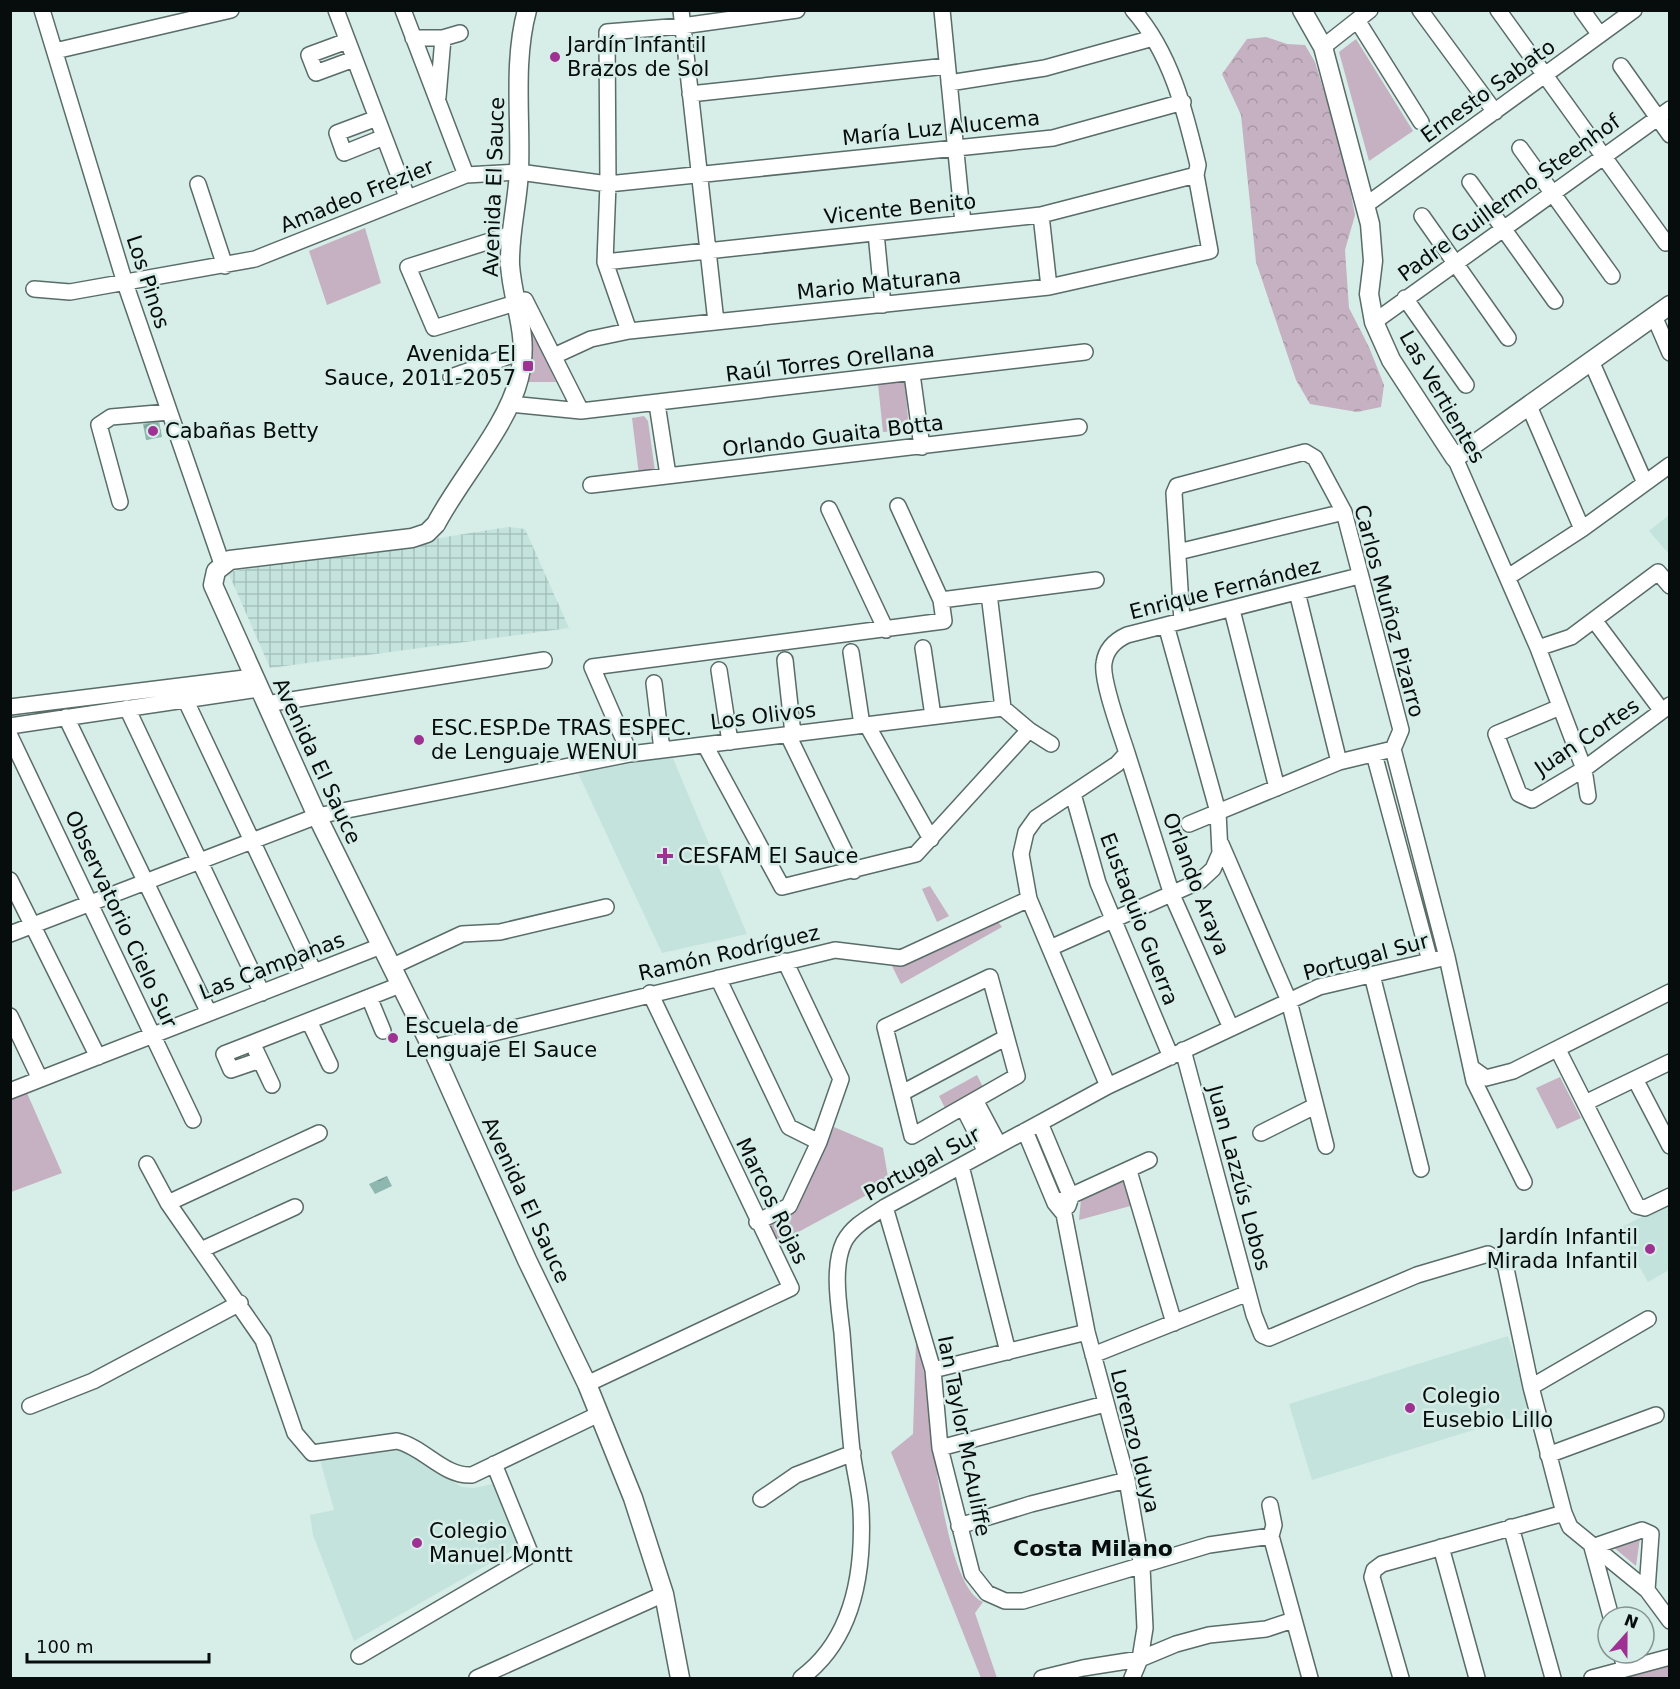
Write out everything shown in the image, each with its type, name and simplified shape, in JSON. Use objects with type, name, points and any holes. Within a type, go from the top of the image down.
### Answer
[{"type":"street","name":"Los Pinos","points":[[42,10],[125,283],[222,564]]},
{"type":"street","points":[[55,51],[231,10]]},
{"type":"street","points":[[336,10],[407,197]]},
{"type":"street","points":[[403,10],[466,175]]},
{"type":"street","name":"Avenida El Sauce","points":[[527,10],[519,68],[519,172],[510,267],[523,351],[519,378],[510,404],[436,524],[427,534],[412,538],[230,560],[222,564],[214,575],[214,591],[317,816],[432,1048],[527,1260],[587,1384],[633,1498],[664,1594],[680,1678]]},
{"type":"street","points":[[629,331],[605,262],[608,184],[608,32],[681,18],[797,10]]},
{"type":"street","points":[[942,10],[963,224]]},
{"type":"street","points":[[1132,10],[1153,38],[1183,102],[1198,165],[1196,175]]},
{"type":"street","name":"Las Vertientes","points":[[1302,10],[1323,47],[1371,224],[1373,261],[1369,294],[1374,322],[1391,360],[1455,458],[1538,648],[1584,769],[1588,796]]},
{"type":"street","points":[[1323,47],[1370,10]]},
{"type":"street","points":[[1420,10],[1495,112]]},
{"type":"street","points":[[1498,10],[1666,243]]},
{"type":"street","points":[[1582,10],[1600,35]]},
{"type":"street","name":"Ernesto Sabato","points":[[1366,205],[1634,10]]},
{"type":"street","points":[[681,18],[716,322]]},
{"type":"street","points":[[1357,20],[1421,122]]},
{"type":"street","points":[[413,38],[443,38],[460,33]]},
{"type":"street","points":[[438,104],[443,38]]},
{"type":"street","points":[[949,83],[1045,68],[1153,38]]},
{"type":"street","points":[[347,41],[309,55],[316,73],[354,59]]},
{"type":"street","points":[[690,94],[947,66]]},
{"type":"street","points":[[1621,66],[1663,114],[1670,135]]},
{"type":"street","name":"María Luz Alucema","points":[[699,173],[1053,138],[1183,102]]},
{"type":"street","name":"Padre Guillermo Steenhof","points":[[1374,322],[1663,114]]},
{"type":"street","points":[[377,118],[337,133],[344,153],[384,137]]},
{"type":"street","points":[[1520,148],[1612,276]]},
{"type":"street","name":"Amadeo Frezier","points":[[34,289],[70,292],[255,259],[466,175],[519,172],[608,184],[699,173]]},
{"type":"street","name":"Vicente Benito","points":[[605,262],[1041,215],[1196,175]]},
{"type":"street","name":"Mario Maturana","points":[[554,356],[591,339],[629,331],[1049,287],[1210,251],[1196,175]]},
{"type":"street","points":[[1470,182],[1555,301]]},
{"type":"street","points":[[198,184],[225,266]]},
{"type":"street","points":[[1041,215],[1049,287]]},
{"type":"street","points":[[1422,216],[1508,338]]},
{"type":"street","points":[[876,233],[884,305]]},
{"type":"street","points":[[512,234],[408,267],[434,328],[525,300],[581,411]]},
{"type":"street","points":[[1405,298],[1466,385]]},
{"type":"street","points":[[1455,458],[1670,305]]},
{"type":"street","points":[[1654,316],[1670,353]]},
{"type":"street","points":[[451,376],[523,351]]},
{"type":"street","name":"Raúl Torres Orellana","points":[[510,404],[581,411],[657,404],[1084,352]]},
{"type":"street","points":[[1591,361],[1645,483]]},
{"type":"street","points":[[912,374],[922,447]]},
{"type":"street","points":[[657,404],[668,475]]},
{"type":"street","points":[[1529,406],[1582,529]]},
{"type":"street","points":[[120,502],[99,425],[111,417],[169,412]]},
{"type":"street","name":"Orlando Guaita Botta","points":[[591,485],[1079,427]]},
{"type":"street","name":"Carlos Muñoz Pizarro","points":[[1182,621],[1174,493],[1178,486],[1305,452],[1315,458],[1344,512],[1401,730],[1394,749],[1448,957],[1474,1082],[1524,1182]]},
{"type":"street","points":[[1508,577],[1582,529],[1670,465]]},
{"type":"street","points":[[630,754],[592,667],[944,621],[941,600],[898,506]]},
{"type":"street","points":[[830,509],[886,630]]},
{"type":"street","points":[[1178,552],[1344,512]]},
{"type":"street","points":[[1538,648],[1571,637],[1658,572],[1670,586]]},
{"type":"street","name":"Enrique Fernández","points":[[1127,753],[1104,670],[1106,657],[1112,645],[1122,638],[1166,625],[1359,576]]},
{"type":"street","points":[[941,600],[1096,580]]},
{"type":"street","points":[[1297,592],[1339,762]]},
{"type":"street","points":[[989,594],[1003,708],[1029,730],[1052,744]]},
{"type":"street","points":[[1232,610],[1277,788]]},
{"type":"street","points":[[1594,620],[1666,708]]},
{"type":"street","points":[[1050,948],[1172,895],[1207,876],[1217,862],[1221,844],[1218,812],[1166,625]]},
{"type":"street","points":[[923,648],[933,716]]},
{"type":"street","points":[[851,652],[865,725],[931,839]]},
{"type":"street","points":[[10,707],[260,690],[544,660]]},
{"type":"street","points":[[785,660],[791,734],[854,871]]},
{"type":"street","points":[[719,670],[730,742]]},
{"type":"street","points":[[654,683],[662,750]]},
{"type":"street","points":[[10,726],[260,690]]},
{"type":"street","points":[[186,701],[314,972]]},
{"type":"street","name":"Juan Cortes","points":[[1560,707],[1497,732],[1495,736],[1519,794],[1532,800],[1584,769],[1666,708]]},
{"type":"street","points":[[127,708],[262,993]]},
{"type":"street","name":"Los Olivos","points":[[10,934],[317,816],[630,754],[1003,708]]},
{"type":"street","points":[[66,717],[209,1013]]},
{"type":"street","points":[[705,745],[782,887],[916,854],[1029,730]]},
{"type":"street","name":"Observatorio Cielo Sur","points":[[10,736],[193,1120]]},
{"type":"street","points":[[1189,824],[1339,762],[1394,749]]},
{"type":"street","points":[[1108,1086],[1029,899],[1021,854],[1026,832],[1043,812],[1117,764],[1127,753]]},
{"type":"street","name":"Orlando Araya","points":[[1127,753],[1172,895],[1231,1028]]},
{"type":"street","points":[[1374,754],[1430,961]]},
{"type":"street","name":"Eustaquio Guerra","points":[[1073,794],[1098,883],[1177,1053]]},
{"type":"street","points":[[1221,844],[1289,1001],[1326,1146]]},
{"type":"street","points":[[10,880],[98,1057]]},
{"type":"street","name":"Ramón Rodríguez","points":[[432,1048],[650,993],[835,950],[902,958],[1029,899]]},
{"type":"street","points":[[391,967],[462,934],[500,932],[606,907]]},
{"type":"street","name":"Las Campanas","points":[[10,1091],[381,946]]},
{"type":"street","name":"Portugal Sur","points":[[801,1678],[816,1665],[836,1641],[849,1616],[857,1590],[861,1510],[853,1453],[840,1309],[839,1260],[844,1243],[853,1229],[885,1207],[1108,1086],[1319,987],[1448,957]]},
{"type":"street","points":[[757,1222],[789,1206],[819,1142],[841,1079],[785,961]]},
{"type":"street","points":[[1372,975],[1421,1170]]},
{"type":"street","points":[[990,977],[1005,1038],[1017,1076],[912,1136],[885,1027],[990,977]]},
{"type":"street","points":[[718,978],[789,1127],[819,1142]]},
{"type":"street","points":[[260,1060],[231,1070],[224,1054],[400,985]]},
{"type":"street","points":[[1472,1068],[1486,1078],[1513,1071],[1670,992]]},
{"type":"street","name":"Marcos Rojas","points":[[587,1384],[791,1288],[757,1222],[650,993]]},
{"type":"street","points":[[369,997],[382,1031]]},
{"type":"street","points":[[10,1016],[40,1079]]},
{"type":"street","points":[[309,1021],[330,1065]]},
{"type":"street","points":[[902,1093],[1005,1038]]},
{"type":"street","points":[[252,1043],[272,1085]]},
{"type":"street","points":[[1558,1050],[1637,1206],[1645,1208],[1670,1196]]},
{"type":"street","name":"Juan Lazzús Lobos","points":[[1177,1053],[1254,1316],[1262,1335],[1269,1338],[1417,1275],[1488,1254],[1505,1264],[1531,1387]]},
{"type":"street","points":[[1585,1103],[1670,1062]]},
{"type":"street","points":[[1635,1079],[1670,1146]]},
{"type":"street","points":[[969,1104],[993,1149]]},
{"type":"street","points":[[1261,1133],[1315,1106]]},
{"type":"street","points":[[1040,1123],[1071,1197]]},
{"type":"street","name":"Lorenzo Iduya","points":[[1025,1131],[1060,1209],[1087,1332],[1127,1480],[1142,1567],[1146,1612],[1140,1659],[1132,1678]]},
{"type":"street","points":[[168,1203],[319,1133]]},
{"type":"street","points":[[1060,1209],[1071,1197],[1149,1160]]},
{"type":"street","points":[[147,1164],[168,1203],[240,1303],[263,1340],[295,1433],[312,1453],[397,1441],[410,1444],[461,1475],[477,1474],[599,1414]]},
{"type":"street","points":[[961,1166],[1008,1352]]},
{"type":"street","points":[[1129,1171],[1174,1323]]},
{"type":"street","points":[[201,1250],[296,1207]]},
{"type":"street","name":"Ian Taylor McAuliffe","points":[[885,1207],[933,1370],[940,1448],[959,1526],[972,1575],[987,1593],[1005,1601],[1023,1601],[1209,1545],[1272,1536]]},
{"type":"street","points":[[1093,1355],[1248,1293]]},
{"type":"street","points":[[30,1406],[93,1381],[240,1303]]},
{"type":"street","points":[[1648,1319],[1531,1387],[1564,1513],[1570,1527],[1647,1590],[1670,1621]]},
{"type":"street","points":[[933,1370],[1087,1332]]},
{"type":"street","points":[[940,1448],[1105,1404]]},
{"type":"street","points":[[1548,1455],[1656,1415]]},
{"type":"street","points":[[761,1498],[796,1475],[853,1453]]},
{"type":"street","points":[[359,1656],[531,1555],[494,1464]]},
{"type":"street","points":[[959,1526],[1031,1504],[1127,1480]]},
{"type":"street","points":[[1270,1505],[1274,1525],[1272,1536],[1310,1678]]},
{"type":"street","points":[[1401,1678],[1372,1577],[1374,1570],[1382,1564],[1564,1513]]},
{"type":"street","points":[[1511,1527],[1553,1678]]},
{"type":"street","points":[[1592,1547],[1642,1530],[1651,1534],[1647,1590]]},
{"type":"street","points":[[1441,1547],[1477,1678]]},
{"type":"street","points":[[1592,1547],[1608,1605]]},
{"type":"street","points":[[477,1678],[664,1594]]},
{"type":"street","points":[[1042,1678],[1083,1668],[1140,1659],[1176,1644],[1209,1635],[1266,1629],[1293,1620]]},
{"type":"street","points":[[1593,1678],[1670,1657]]},
{"type":"street","points":[[1624,1665],[1625,1670]]},
{"type":"shaded area","points":[[1669,515],[1669,554],[1649,531]]},
{"type":"shaded area","points":[[508,527],[525,529],[569,628],[270,668],[228,572]]},
{"type":"shaded area","name":"CESFAM El Sauce","points":[[672,756],[747,934],[662,953],[578,773]]},
{"type":"shaded area","name":"Jardín Infantil Mirada Infantil","points":[[1669,1203],[1669,1270],[1648,1282],[1618,1229]]},
{"type":"shaded area","name":"Colegio Eusebio Lillo","points":[[1508,1336],[1532,1412],[1312,1480],[1289,1404]]},
{"type":"shaded area","name":"Colegio Manuel Montt","points":[[401,1450],[462,1487],[474,1488],[492,1484],[520,1546],[354,1641],[313,1535],[310,1515],[334,1510],[320,1460]]},
{"type":"green space","points":[[1266,37],[1287,44],[1305,45],[1315,62],[1343,153],[1355,215],[1345,250],[1349,308],[1369,347],[1384,385],[1381,407],[1357,412],[1310,404],[1296,380],[1256,262],[1241,115],[1222,74],[1247,39]]},
{"type":"green space","points":[[1356,39],[1413,131],[1369,161],[1339,52]]},
{"type":"green space","points":[[365,228],[381,283],[327,305],[309,251]]},
{"type":"green space","points":[[525,313],[556,382],[523,382],[529,363],[530,348]]},
{"type":"green space","points":[[905,382],[909,430],[883,432],[878,384]]},
{"type":"green space","points":[[644,416],[648,421],[655,471],[639,475],[632,418]]},
{"type":"green space","points":[[930,886],[949,916],[937,922],[922,889]]},
{"type":"green space","points":[[998,922],[1002,927],[901,984],[891,964],[908,963]]},
{"type":"green space","points":[[977,1075],[983,1087],[945,1108],[939,1096]]},
{"type":"green space","points":[[1560,1077],[1581,1118],[1557,1129],[1536,1088]]},
{"type":"green space","points":[[27,1093],[62,1173],[11,1192],[11,1100]]},
{"type":"green space","points":[[834,1127],[883,1148],[889,1183],[778,1243],[769,1225],[797,1210]]},
{"type":"green space","points":[[1124,1180],[1134,1205],[1079,1220],[1081,1199]]},
{"type":"green space","points":[[916,1341],[925,1377],[935,1462],[949,1535],[958,1566],[969,1589],[983,1602],[975,1613],[997,1678],[981,1678],[891,1452],[913,1434]]},
{"type":"green space","points":[[1640,1538],[1636,1566],[1612,1546]]},
{"type":"green space","points":[[1669,1666],[1669,1678],[1623,1678]]},
{"type":"water","name":"Cabañas Betty","points":[[159,421],[162,437],[146,440],[143,424]]},
{"type":"water","points":[[387,1176],[392,1186],[375,1194],[369,1184]]},
{"type":"place","name":"Jardín Infantil Brazos de Sol","points":[[555,57]]},
{"type":"place","name":"Avenida El Sauce, 2011-2057","points":[[528,366]]},
{"type":"place","name":"Cabañas Betty","points":[[153,431]]},
{"type":"place","name":"ESC.ESP.De TRAS ESPEC. de Lenguaje WENUI","points":[[419,740]]},
{"type":"place","name":"CESFAM El Sauce","points":[[665,856]]},
{"type":"place","name":"Escuela de Lenguaje El Sauce","points":[[393,1038]]},
{"type":"place","name":"Jardín Infantil Mirada Infantil","points":[[1650,1249]]},
{"type":"place","name":"Colegio Eusebio Lillo","points":[[1410,1408]]},
{"type":"place","name":"Colegio Manuel Montt","points":[[417,1543]]},
{"type":"district","name":"Costa Milano","points":[[1093,1548]]}]
